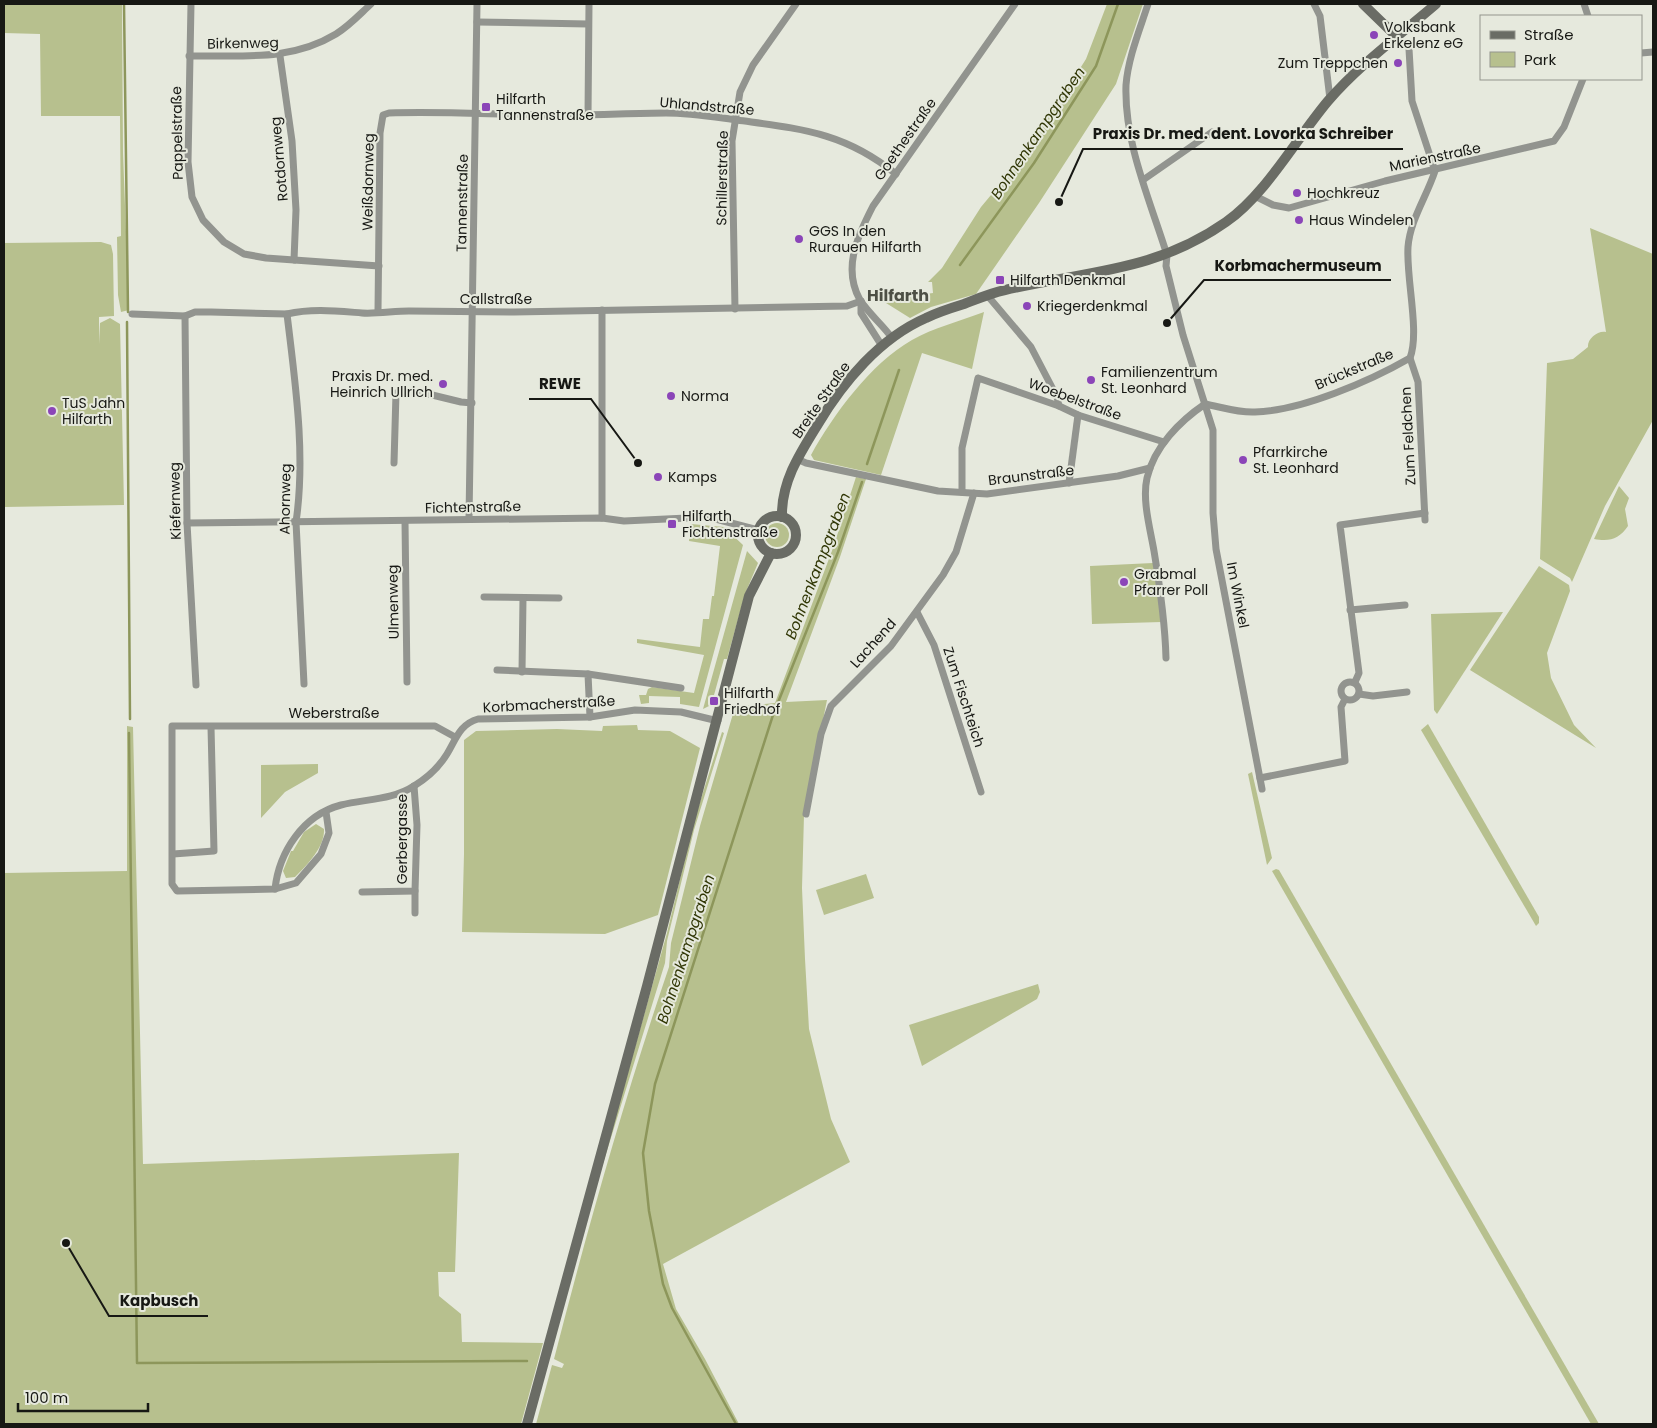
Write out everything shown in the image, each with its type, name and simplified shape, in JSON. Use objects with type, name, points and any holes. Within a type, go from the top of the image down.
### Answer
[{"type":"main road","points":[[1363,4],[1397,38]]},
{"type":"main road","name":"Breite Straße","points":[[782,517],[786,482],[797,459],[840,391],[857,371],[892,338],[925,318],[1010,288],[1124,268],[1168,255],[1182,249],[1227,222],[1255,196],[1330,99],[1436,4]]},
{"type":"main road","points":[[774,516],[782,517],[794,526],[795,541],[786,552],[771,553],[761,545],[758,530],[766,519],[774,516]]},
{"type":"main road","points":[[527,1424],[718,721],[749,596],[771,553]]},
{"type":"street","name":"Pappelstraße","points":[[190,4],[188,162],[192,197],[197,209],[213,232],[239,252],[266,258],[379,266]]},
{"type":"street","name":"Birkenweg","points":[[189,56],[280,56],[310,48],[338,33],[372,4]]},
{"type":"street","name":"Tannenstraße","points":[[469,519],[477,4]]},
{"type":"street","points":[[588,115],[589,4]]},
{"type":"street","name":"Schillerstraße","points":[[735,309],[732,141],[740,92],[753,65],[796,4]]},
{"type":"street","name":"Goethestraße","points":[[882,346],[861,313],[861,302],[853,278],[855,246],[860,230],[873,206],[1015,4]]},
{"type":"street","name":"Im Winkel","points":[[1148,4],[1128,71],[1126,85],[1128,123],[1135,157],[1168,255],[1166,266],[1168,274],[1184,335],[1213,430],[1213,513],[1216,549],[1262,789]]},
{"type":"street","points":[[1314,4],[1320,16],[1330,99]]},
{"type":"street","points":[[476,22],[588,24]]},
{"type":"street","points":[[1409,49],[1412,101],[1435,171]]},
{"type":"street","name":"Rotdornweg","points":[[280,56],[292,141],[296,210],[294,260]]},
{"type":"street","name":"Marienstraße","points":[[1255,196],[1273,205],[1289,208],[1385,181],[1435,171],[1554,141],[1564,126],[1583,80]]},
{"type":"street","name":"Weißdornweg","points":[[378,311],[380,134],[383,115],[416,112],[475,113]]},
{"type":"street","name":"Uhlandstraße","points":[[475,113],[588,115],[667,113],[736,120],[817,132],[840,139],[879,160],[896,174]]},
{"type":"street","points":[[1143,180],[1212,132]]},
{"type":"street","name":"Brückstraße","points":[[1205,404],[1253,412],[1287,409],[1350,386],[1410,358],[1415,346],[1408,267],[1410,229],[1435,171]]},
{"type":"street","points":[[987,295],[1031,347],[1057,397],[1059,406]]},
{"type":"street","name":"Goethestraße","points":[[861,302],[892,338]]},
{"type":"street","name":"Callstraße","points":[[132,314],[185,316],[195,312],[288,314],[344,310],[364,314],[378,311],[473,312],[735,309],[847,306],[861,302]]},
{"type":"street","points":[[602,310],[602,518]]},
{"type":"street","name":"Ahornweg","points":[[288,314],[297,396],[299,494],[296,522],[304,684]]},
{"type":"street","name":"Kiefernweg","points":[[185,316],[187,523],[196,685]]},
{"type":"street","name":"Zum Feldchen","points":[[1359,694],[1359,687],[1355,682],[1359,673],[1340,525],[1425,517],[1418,382],[1410,358]]},
{"type":"street","name":"Woebelstraße","points":[[962,492],[962,448],[978,378],[1059,406],[1078,416],[1164,442]]},
{"type":"street","points":[[394,463],[396,393],[424,393],[472,403]]},
{"type":"street","points":[[1166,658],[1165,620],[1146,496],[1146,479],[1164,442],[1187,416],[1205,404]]},
{"type":"street","points":[[1069,483],[1078,416]]},
{"type":"street","name":"Braunstraße","points":[[797,459],[806,463],[938,491],[987,494],[1118,476],[1150,468]]},
{"type":"street","name":"Lachend","points":[[806,814],[821,734],[831,706],[891,646],[943,576],[956,552],[974,493]]},
{"type":"street","name":"Fichtenstraße","points":[[187,523],[602,518],[624,521],[708,516],[758,530]]},
{"type":"street","name":"Ulmenweg","points":[[405,521],[407,682]]},
{"type":"street","points":[[484,598],[558,598]]},
{"type":"street","points":[[522,672],[523,598]]},
{"type":"street","points":[[1350,610],[1405,604]]},
{"type":"street","name":"Zum Fischteich","points":[[917,612],[934,644],[981,792]]},
{"type":"street","points":[[497,670],[588,674],[681,688]]},
{"type":"street","points":[[588,674],[590,717]]},
{"type":"street","points":[[1355,682],[1349,681],[1343,684],[1341,694],[1345,699],[1352,700],[1359,694],[1373,696],[1407,692]]},
{"type":"street","points":[[1260,778],[1345,761],[1341,706],[1345,699]]},
{"type":"street","name":"Korbmacherstraße","points":[[275,889],[277,869],[285,851],[299,831],[326,812],[340,805],[397,794],[414,786],[434,770],[446,755],[455,737],[469,722],[478,719],[590,717],[635,710],[681,712],[718,721]]},
{"type":"street","name":"Weberstraße","points":[[173,854],[172,726],[435,726],[455,737]]},
{"type":"street","points":[[211,727],[214,852],[173,854],[172,884],[177,891],[275,889],[296,883],[321,854],[329,833],[326,812]]},
{"type":"street","name":"Gerbergasse","points":[[414,786],[417,824],[415,914]]},
{"type":"street","name":"Gerbergasse","points":[[362,892],[415,891]]},
{"type":"green space","points":[[4,4],[122,4],[123,153],[129,310],[121,312],[118,295],[117,237],[121,236],[120,116],[41,116],[40,34],[4,33]]},
{"type":"green space","points":[[1107,4],[1143,4],[1116,84],[1039,203],[976,294],[931,307],[910,318],[886,303],[884,288],[911,296],[933,293],[932,282],[928,282],[942,268],[981,207],[1016,165],[1086,59]]},
{"type":"green space","points":[[1590,228],[1653,254],[1653,420],[1605,506],[1572,582],[1570,578],[1540,559],[1547,363],[1573,359],[1588,347],[1589,341],[1594,336],[1600,332],[1606,332]]},
{"type":"green space","name":"TuS Jahn Hilfarth","points":[[101,242],[111,245],[113,254],[114,316],[99,317],[99,344],[100,323],[110,318],[120,324],[124,505],[4,507],[4,243]]},
{"type":"green space","points":[[984,312],[972,369],[922,353],[881,475],[814,460],[811,455],[830,423],[854,391],[882,362],[920,336]]},
{"type":"green space","points":[[856,477],[866,479],[840,557],[786,702],[827,700],[804,815],[802,888],[805,959],[809,1029],[831,1119],[850,1162],[663,1264],[676,1309],[739,1424],[536,1424],[552,1365],[562,1368],[564,1364],[554,1359],[608,1162],[637,1064],[669,967],[671,943],[700,826],[735,707],[775,703],[833,548]]},
{"type":"green space","points":[[1619,486],[1629,498],[1625,509],[1628,526],[1618,537],[1609,540],[1594,539]]},
{"type":"green space","points":[[777,523],[786,526],[789,535],[786,544],[777,547],[768,544],[765,535],[768,526]]},
{"type":"green space","points":[[691,524],[724,527],[743,545],[699,707],[680,704],[680,697],[649,696],[649,703],[641,704],[639,695],[646,695],[648,689],[652,687],[694,693],[704,655],[637,643],[637,639],[700,647],[703,619],[709,619],[712,596],[714,596],[720,546],[689,541]]},
{"type":"green space","points":[[747,551],[758,563],[745,594],[727,659],[724,659],[714,695],[717,695],[711,705],[703,709]]},
{"type":"green space","points":[[1153,563],[1162,622],[1092,624],[1090,566]]},
{"type":"green space","points":[[1539,566],[1569,585],[1570,591],[1547,653],[1551,678],[1574,725],[1596,748],[1470,670]]},
{"type":"green space","points":[[1503,612],[1437,714],[1434,710],[1431,614]]},
{"type":"green space","points":[[1428,724],[1539,917],[1539,923],[1536,926],[1421,730]]},
{"type":"green space","points":[[637,725],[638,730],[670,731],[700,748],[658,915],[605,934],[462,932],[464,740],[476,731],[557,729],[602,731],[603,726]]},
{"type":"green space","points":[[127,726],[133,727],[143,1164],[459,1153],[455,1272],[438,1272],[439,1296],[461,1314],[462,1342],[543,1343],[521,1424],[4,1424],[4,873],[127,871]]},
{"type":"green space","points":[[722,732],[724,733],[694,830],[667,941],[665,963],[597,1183],[667,933],[694,821]]},
{"type":"green space","points":[[318,764],[318,773],[285,792],[261,818],[261,765]]},
{"type":"green space","points":[[1252,772],[1272,858],[1267,865],[1248,774]]},
{"type":"green space","points":[[316,824],[324,829],[322,842],[310,861],[295,877],[286,878],[283,871],[291,851],[293,851],[304,832]]},
{"type":"green space","points":[[1279,870],[1599,1424],[1591,1424],[1272,871]]},
{"type":"green space","points":[[866,874],[874,898],[824,915],[816,890]]},
{"type":"green space","points":[[1038,984],[1040,992],[1037,999],[922,1066],[909,1025]]},
{"type":"waterway","points":[[124,4],[128,312]]},
{"type":"waterway","name":"Bohnenkampgraben","points":[[960,265],[1034,163],[1096,66],[1118,4]]},
{"type":"waterway","points":[[127,322],[130,719]]},
{"type":"waterway","name":"Bohnenkampgraben","points":[[867,464],[899,370]]},
{"type":"waterway","name":"Bohnenkampgraben","points":[[736,1424],[672,1308],[663,1284],[649,1211],[643,1153],[655,1084],[773,715],[838,552],[862,482]]},
{"type":"waterway","points":[[129,733],[137,1363],[527,1361]]},
{"type":"place","name":"Volksbank Erkelenz eG","points":[[1374,35]]},
{"type":"place","name":"Zum Treppchen","points":[[1398,63]]},
{"type":"place","name":"Hilfarth Tannenstraße","points":[[486,107]]},
{"type":"place","name":"Hochkreuz","points":[[1297,193]]},
{"type":"place","name":"Praxis Dr. med. dent. Lovorka Schreiber","points":[[1059,202]]},
{"type":"place","name":"Haus Windelen","points":[[1299,220]]},
{"type":"place","name":"GGS In den Rurauen Hilfarth","points":[[799,239]]},
{"type":"place","name":"Hilfarth Denkmal","points":[[1000,280]]},
{"type":"place","name":"Kriegerdenkmal","points":[[1027,306]]},
{"type":"place","name":"Korbmachermuseum","points":[[1167,323]]},
{"type":"place","name":"Familienzentrum St. Leonhard","points":[[1091,380]]},
{"type":"place","name":"Praxis Dr. med. Heinrich Ullrich","points":[[443,384]]},
{"type":"place","name":"Norma","points":[[671,396]]},
{"type":"place","name":"TuS Jahn Hilfarth","points":[[52,411]]},
{"type":"place","name":"Pfarrkirche St. Leonhard","points":[[1243,460]]},
{"type":"place","name":"REWE","points":[[638,463]]},
{"type":"place","name":"Kamps","points":[[658,477]]},
{"type":"place","name":"Hilfarth Fichtenstraße","points":[[672,524]]},
{"type":"place","name":"Grabmal Pfarrer Poll","points":[[1124,582]]},
{"type":"place","name":"Hilfarth Friedhof","points":[[714,701]]},
{"type":"place","name":"Kapbusch","points":[[66,1243]]},
{"type":"district","name":"Hilfarth","points":[[898,295]]}]
